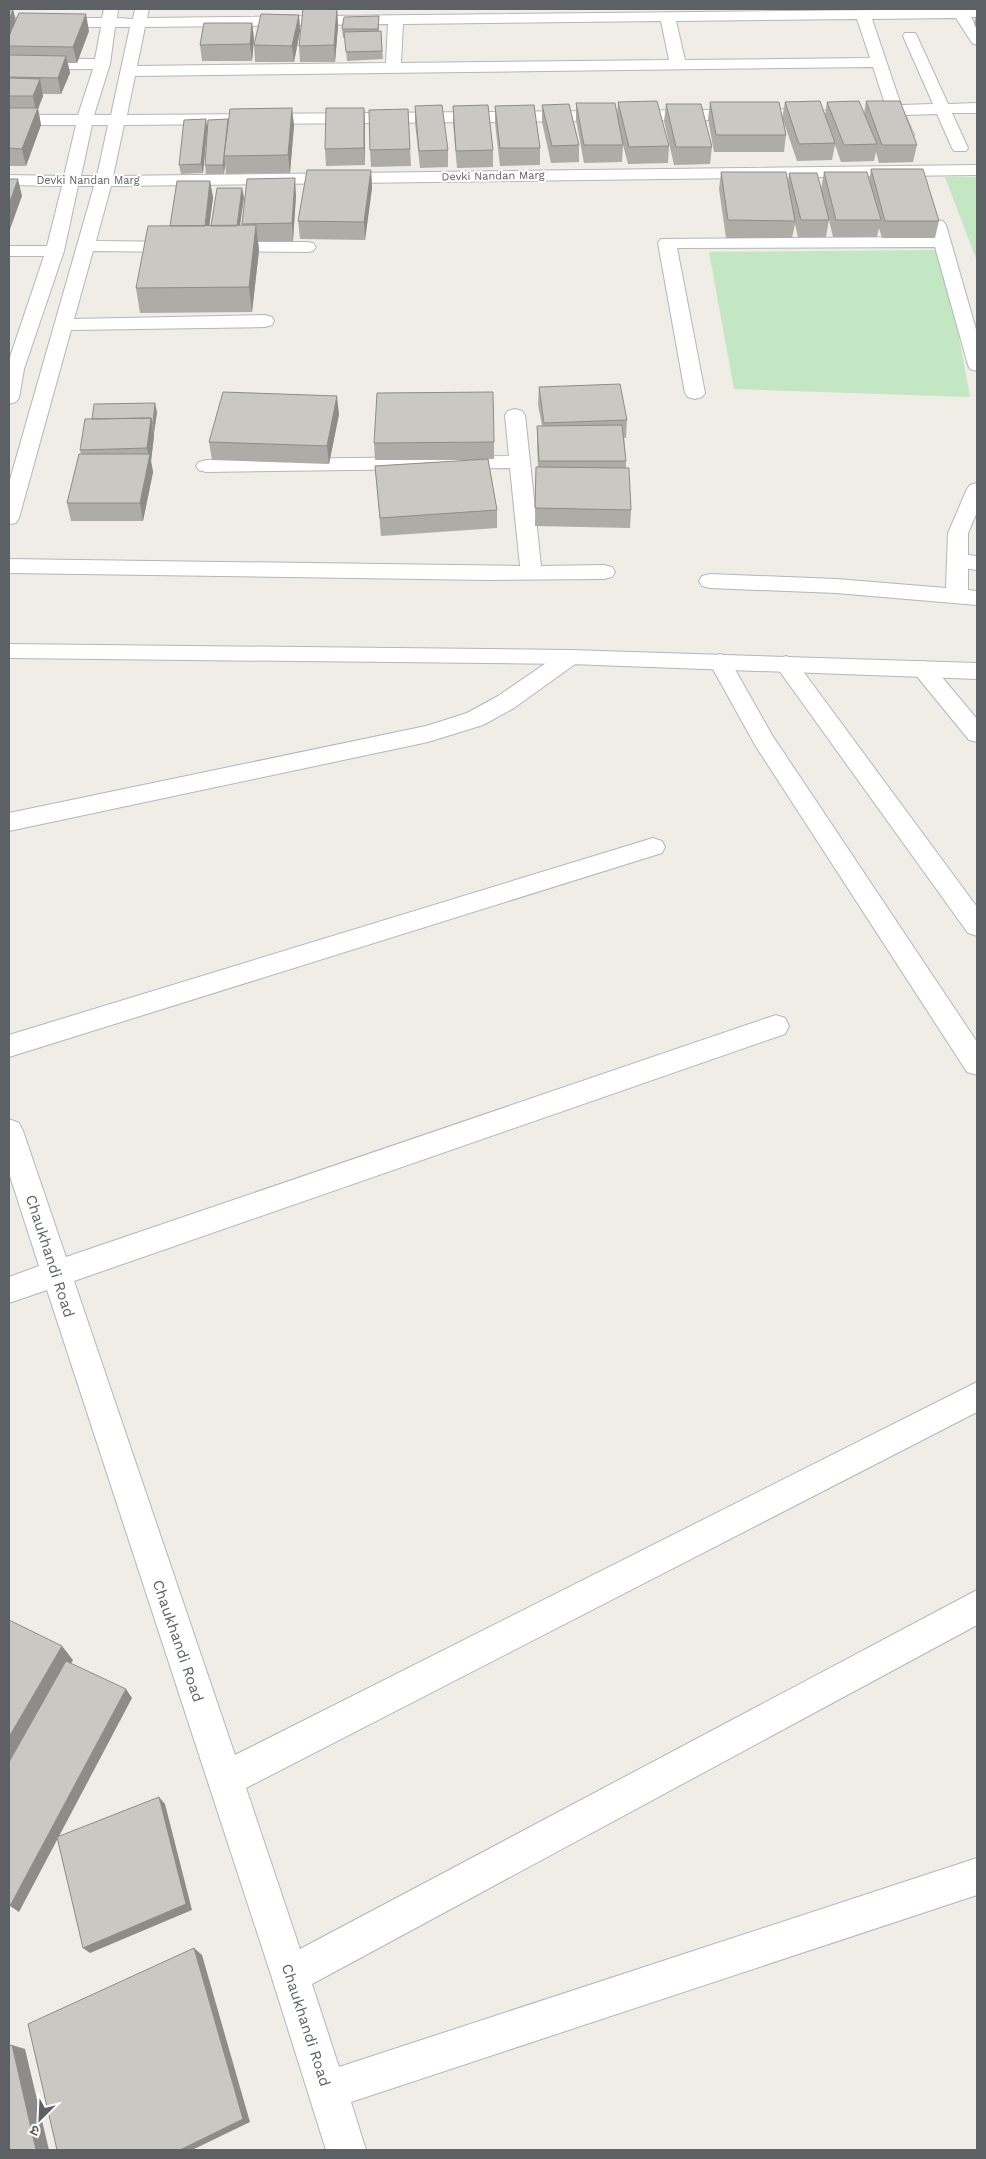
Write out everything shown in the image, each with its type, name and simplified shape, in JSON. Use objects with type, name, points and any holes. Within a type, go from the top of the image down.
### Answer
[{"type":"street","points":[[9,22],[110,16],[396,20],[863,15],[960,11],[977,13]]},
{"type":"street","points":[[960,11],[977,40]]},
{"type":"street","points":[[863,15],[896,112],[922,171],[927,189]]},
{"type":"street","points":[[9,398],[12,369],[55,251],[85,120],[102,64],[110,16]]},
{"type":"street","points":[[9,518],[64,325],[84,246],[104,181],[141,16]]},
{"type":"street","points":[[668,17],[678,65]]},
{"type":"street","points":[[393,69],[396,20]]},
{"type":"street","points":[[910,36],[960,148]]},
{"type":"street","points":[[129,71],[879,62]]},
{"type":"street","points":[[9,64],[102,64]]},
{"type":"street","points":[[877,114],[942,108],[977,108]]},
{"type":"street","points":[[9,120],[837,114]]},
{"type":"street","name":"Devki Nandan Marg","points":[[9,180],[104,181],[977,170]]},
{"type":"street","points":[[932,206],[977,365]]},
{"type":"street","points":[[696,393],[667,244],[942,242]]},
{"type":"street","points":[[84,246],[307,247]]},
{"type":"street","points":[[9,251],[55,251]]},
{"type":"street","points":[[64,325],[265,321]]},
{"type":"street","points":[[515,415],[531,573]]},
{"type":"street","points":[[206,466],[520,462]]},
{"type":"street","points":[[710,581],[836,586],[967,597],[968,562],[958,533],[977,489]]},
{"type":"street","points":[[9,566],[531,573],[604,572]]},
{"type":"street","points":[[9,651],[570,657],[977,671]]},
{"type":"street","points":[[9,822],[428,734],[475,719],[506,702],[570,657]]},
{"type":"street","points":[[720,662],[763,739],[977,1064]]},
{"type":"street","points":[[786,664],[977,926]]},
{"type":"street","points":[[923,669],[977,734]]},
{"type":"street","points":[[9,1046],[653,847]]},
{"type":"street","points":[[9,1290],[776,1026]]},
{"type":"street","name":"Chaukhandi Road","points":[[9,1131],[290,1975],[346,2150]]},
{"type":"street","points":[[225,1779],[977,1396]]},
{"type":"street","points":[[290,1975],[977,1607]]},
{"type":"street","points":[[328,2090],[977,1877]]},
{"type":"green space","points":[[945,177],[977,177],[977,261]]},
{"type":"green space","points":[[943,250],[970,397],[734,389],[709,252]]},
{"type":"building","points":[[9,9],[13,9],[9,21]]},
{"type":"building","points":[[303,9],[337,9],[334,45],[299,46]]},
{"type":"building","points":[[19,13],[86,14],[73,47],[9,46],[9,36]]},
{"type":"building","points":[[261,14],[299,15],[292,46],[254,45]]},
{"type":"building","points":[[379,16],[378,29],[342,29],[344,17]]},
{"type":"building","points":[[204,23],[252,23],[250,44],[200,45]]},
{"type":"building","points":[[381,31],[382,51],[346,52],[344,32]]},
{"type":"building","points":[[9,55],[66,56],[58,78],[9,77]]},
{"type":"building","points":[[9,78],[40,79],[33,96],[9,96]]},
{"type":"building","points":[[657,101],[669,146],[629,147],[618,102]]},
{"type":"building","points":[[820,101],[835,143],[799,144],[785,102]]},
{"type":"building","points":[[859,101],[877,144],[844,145],[827,102]]},
{"type":"building","points":[[866,101],[900,101],[917,145],[882,145]]},
{"type":"building","points":[[710,102],[779,102],[786,135],[716,135]]},
{"type":"building","points":[[576,103],[615,103],[623,145],[584,145]]},
{"type":"building","points":[[569,104],[579,145],[552,146],[542,105]]},
{"type":"building","points":[[666,104],[701,104],[712,147],[676,147]]},
{"type":"building","points":[[442,105],[448,150],[419,151],[415,106]]},
{"type":"building","points":[[488,105],[493,150],[456,151],[453,106]]},
{"type":"building","points":[[534,105],[540,148],[500,148],[495,106]]},
{"type":"building","points":[[9,108],[38,108],[22,149],[9,148]]},
{"type":"building","points":[[292,108],[288,155],[224,156],[230,109]]},
{"type":"building","points":[[326,108],[364,108],[364,148],[325,149]]},
{"type":"building","points":[[408,109],[410,149],[370,150],[369,110]]},
{"type":"building","points":[[206,119],[201,164],[179,165],[184,120]]},
{"type":"building","points":[[228,119],[223,165],[205,165],[208,120]]},
{"type":"building","points":[[871,169],[923,169],[939,221],[885,221]]},
{"type":"building","points":[[307,170],[371,170],[364,222],[298,221]]},
{"type":"building","points":[[721,172],[786,172],[795,221],[728,220]]},
{"type":"building","points":[[824,172],[867,172],[881,220],[836,220]]},
{"type":"building","points":[[789,173],[817,173],[829,220],[801,220]]},
{"type":"building","points":[[295,178],[292,223],[242,224],[247,179]]},
{"type":"building","points":[[9,179],[18,179],[9,204]]},
{"type":"building","points":[[177,181],[210,181],[205,226],[170,226]]},
{"type":"building","points":[[217,188],[242,188],[237,226],[211,226]]},
{"type":"building","points":[[256,225],[249,287],[136,288],[148,226]]},
{"type":"building","points":[[620,384],[627,420],[544,423],[539,387]]},
{"type":"building","points":[[223,392],[337,396],[327,446],[209,442]]},
{"type":"building","points":[[493,392],[494,442],[374,443],[377,393]]},
{"type":"building","points":[[155,403],[153,423],[151,418],[92,419],[94,404]]},
{"type":"building","points":[[151,418],[147,448],[80,450],[85,419]]},
{"type":"building","points":[[622,425],[626,461],[539,461],[537,426]]},
{"type":"building","points":[[79,454],[150,454],[140,503],[67,503]]},
{"type":"building","points":[[488,459],[497,510],[380,518],[375,466]]},
{"type":"building","points":[[536,467],[629,468],[631,510],[535,508]]},
{"type":"building","points":[[9,1620],[62,1646],[9,1737]]},
{"type":"building","points":[[66,1661],[126,1689],[10,1906],[9,1762]]},
{"type":"building","points":[[159,1797],[186,1904],[83,1948],[57,1837]]},
{"type":"building","points":[[194,1948],[243,2119],[180,2150],[57,2150],[28,2024]]},
{"type":"building","points":[[12,2045],[36,2150],[9,2150],[9,2046]]}]
